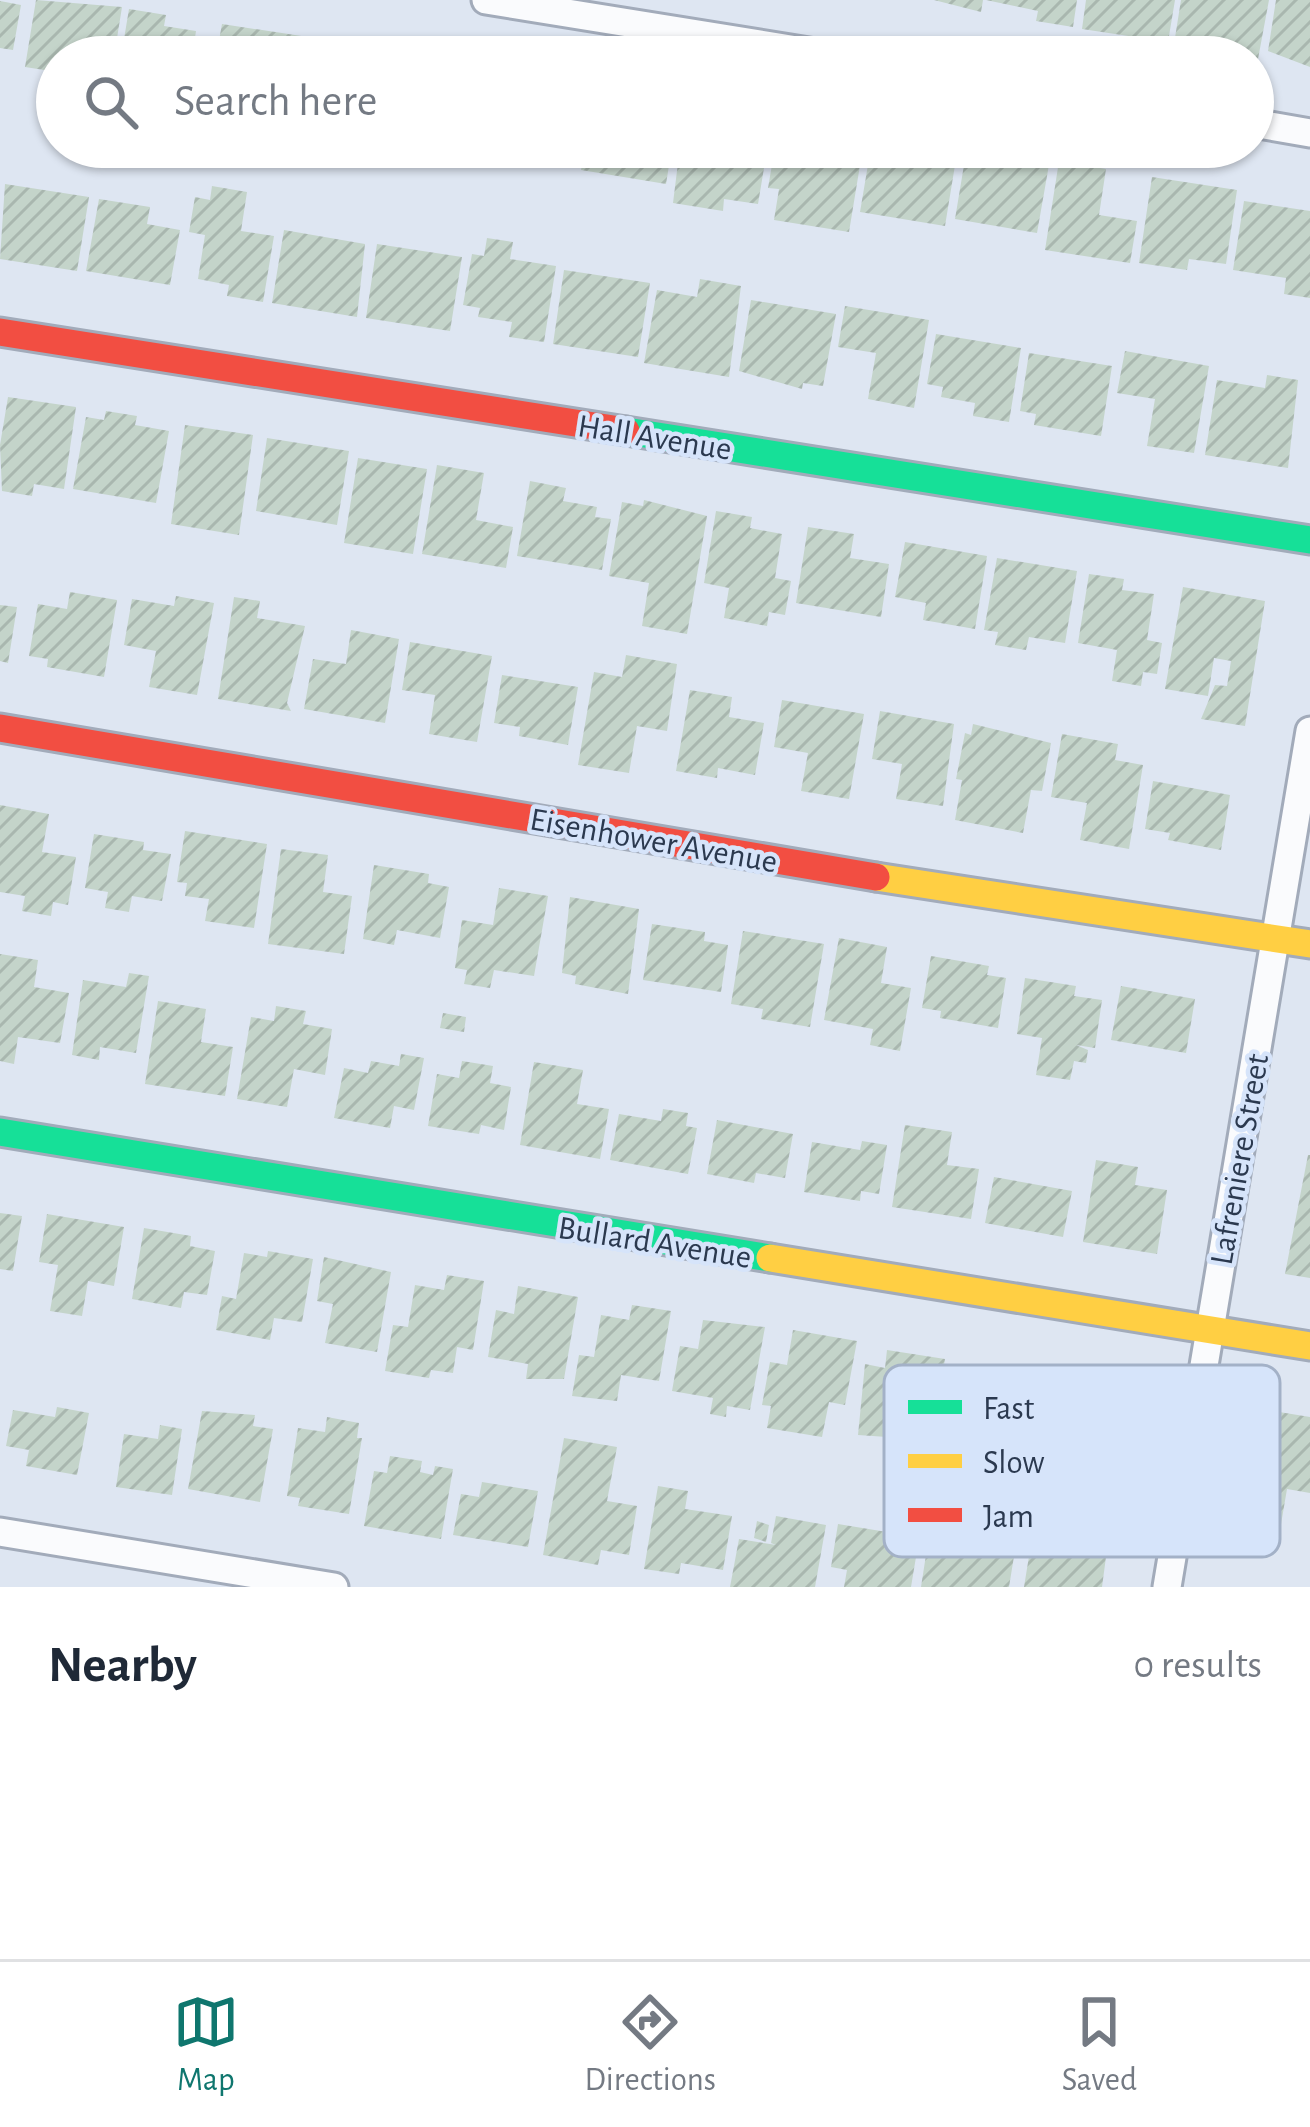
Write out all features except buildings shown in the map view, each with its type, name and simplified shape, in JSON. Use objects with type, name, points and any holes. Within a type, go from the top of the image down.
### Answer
[{"type":"street","points":[[485,0],[709,36]]},
{"type":"street","points":[[1274,127],[1310,133]]},
{"type":"street","name":"Hall Avenue","points":[[0,332],[1310,541]]},
{"type":"street","name":"Eisenhower Avenue","points":[[0,728],[894,880],[1310,944]]},
{"type":"street","name":"Lafreniere Street","points":[[1202,1365],[1310,731]]},
{"type":"street","name":"Bullard Avenue","points":[[0,1132],[1310,1346]]},
{"type":"street","points":[[0,1532],[334,1587]]},
{"type":"street","name":"Lafreniere Street","points":[[1167,1587],[1172,1557]]},
{"type":"traffic: fast","points":[[626,431],[1310,540]]},
{"type":"traffic: fast","points":[[0,1132],[770,1258]]},
{"type":"traffic: slow","points":[[876,877],[1310,944]]},
{"type":"traffic: slow","points":[[770,1258],[1310,1346]]},
{"type":"traffic: jam","points":[[0,332],[626,431]]},
{"type":"traffic: jam","points":[[0,728],[876,877]]}]
